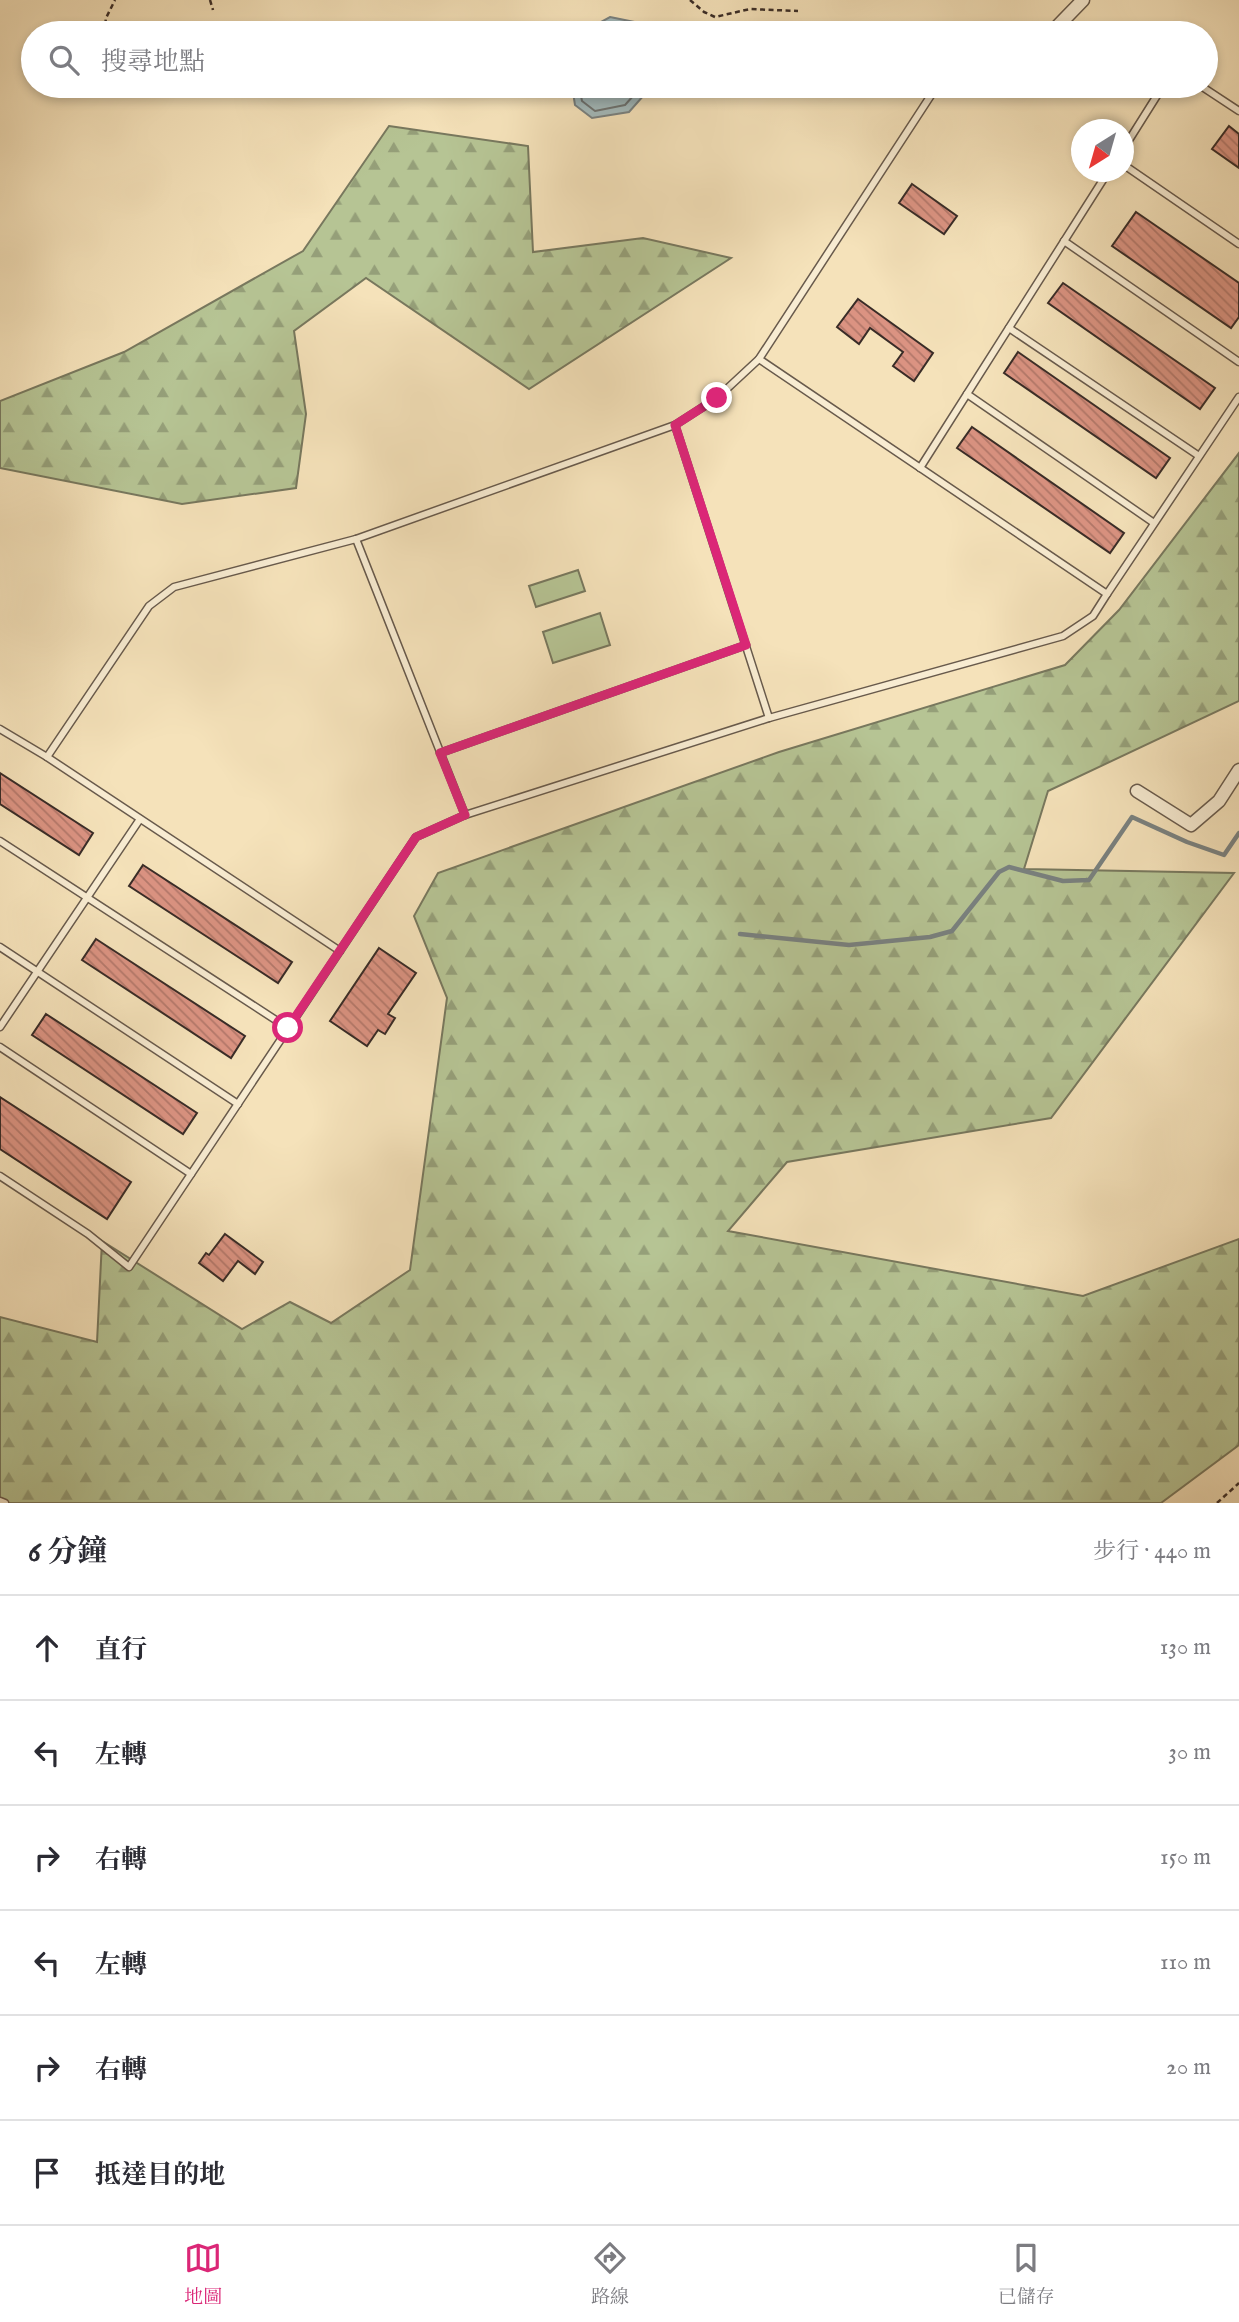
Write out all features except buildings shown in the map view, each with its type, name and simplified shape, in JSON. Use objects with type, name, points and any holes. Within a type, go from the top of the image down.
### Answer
[{"type":"street","points":[[1063,21],[1083,0]]},
{"type":"street","points":[[1137,791],[1191,825],[1219,801],[1239,770]]},
{"type":"lane","points":[[47,757],[149,606],[174,587],[356,539],[675,425],[717,398],[759,359],[929,98]]},
{"type":"lane","points":[[1134,132],[1155,98]]},
{"type":"lane","points":[[1218,98],[1239,111]]},
{"type":"lane","points":[[1134,172],[1239,244]]},
{"type":"lane","points":[[920,468],[1102,182]]},
{"type":"lane","points":[[1064,241],[1239,362]]},
{"type":"lane","points":[[1009,328],[1199,456]]},
{"type":"lane","points":[[759,359],[1107,594]]},
{"type":"lane","points":[[967,394],[1154,523]]},
{"type":"lane","points":[[0,1176],[88,1234],[129,1267],[416,837],[465,815],[769,718],[1063,636],[1093,617],[1239,397]]},
{"type":"lane","points":[[675,425],[769,718]]},
{"type":"lane","points":[[356,539],[465,815]]},
{"type":"lane","points":[[440,753],[746,645]]},
{"type":"lane","points":[[0,729],[47,757],[340,951]]},
{"type":"lane","points":[[0,1027],[140,818]]},
{"type":"lane","points":[[0,841],[288,1028]]},
{"type":"lane","points":[[0,947],[238,1104]]},
{"type":"lane","points":[[0,1047],[191,1174]]},
{"type":"lane","points":[[0,1500],[5,1503]]},
{"type":"path","points":[[106,21],[115,0]]},
{"type":"path","points":[[210,0],[213,10]]},
{"type":"path","points":[[690,0],[715,17],[750,9],[798,11]]},
{"type":"path","points":[[1217,1503],[1239,1483]]},
{"type":"green space","points":[[389,126],[528,146],[533,252],[643,238],[731,258],[529,389],[366,278],[294,331],[306,414],[296,488],[182,504],[0,468],[0,401],[124,352],[303,251]]},
{"type":"green space","points":[[1239,453],[1239,701],[1048,791],[1024,869],[1234,873],[1051,1118],[787,1162],[728,1231],[1083,1296],[1239,1239],[1239,1445],[1161,1503],[0,1503],[0,1317],[97,1342],[102,1241],[242,1329],[290,1302],[331,1323],[410,1270],[447,998],[414,916],[438,873],[779,752],[1065,665],[1119,610]]},
{"type":"green space","points":[[578,570],[585,591],[536,607],[529,586]]},
{"type":"green space","points":[[600,613],[610,645],[553,663],[543,632]]},
{"type":"water","points":[[610,17],[629,21],[603,21]]},
{"type":"water","points":[[574,98],[641,98],[629,112],[592,118],[575,105]]},
{"type":"waterway","points":[[740,934],[849,945],[930,937],[952,931],[999,872],[1009,867],[1063,881],[1089,880],[1132,817],[1187,842],[1224,855],[1239,833]]},
{"type":"route","points":[[288,1028],[416,837],[465,815],[440,753],[746,645],[675,425],[717,398]]}]
